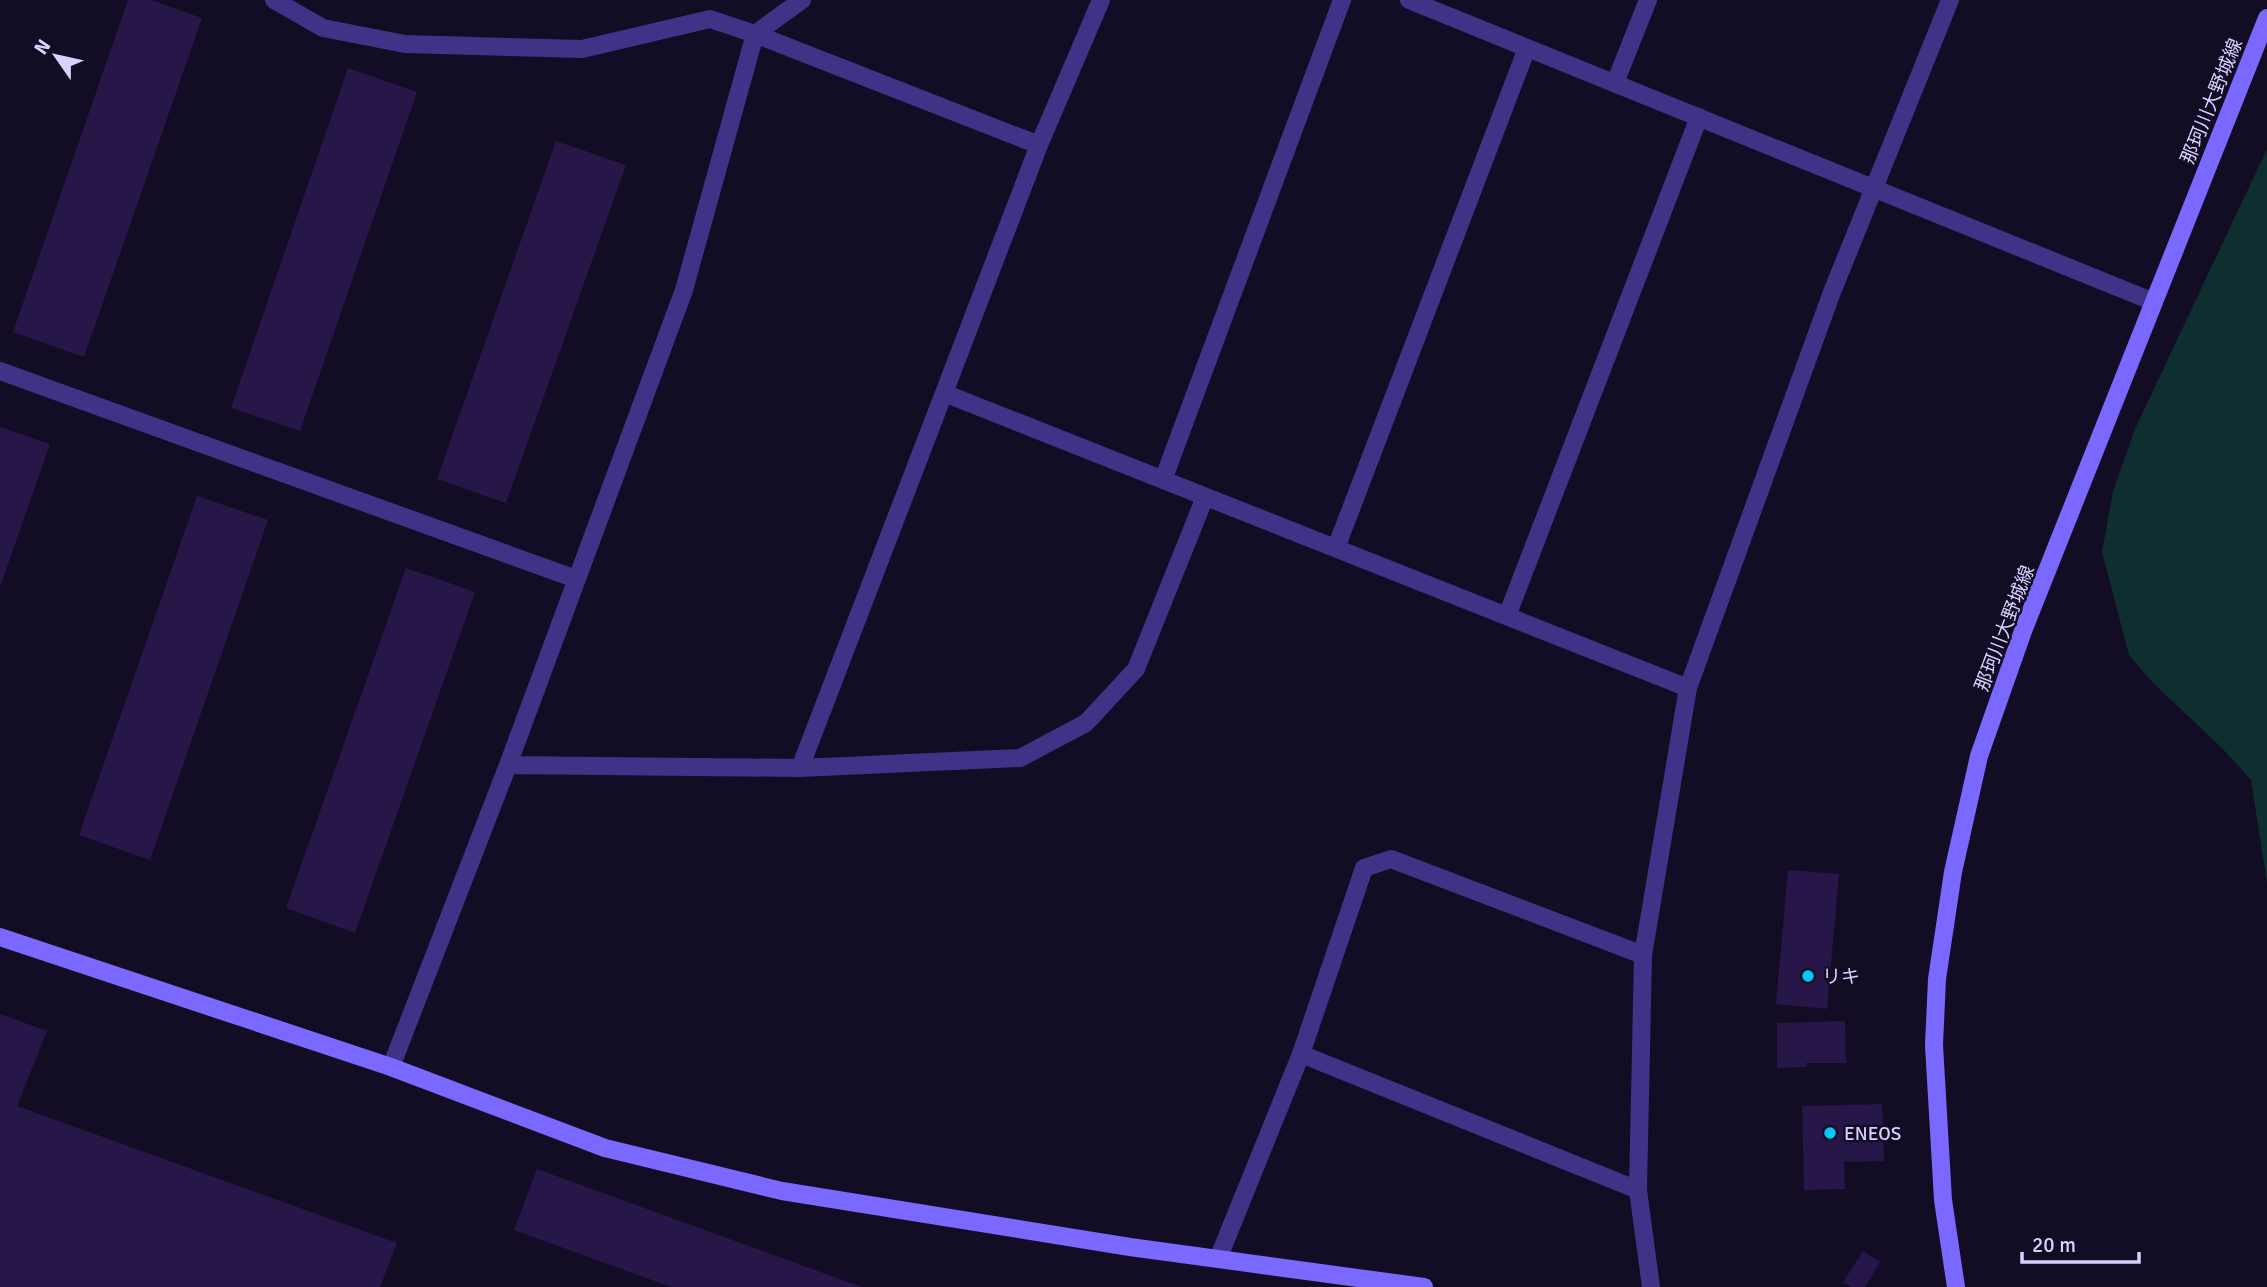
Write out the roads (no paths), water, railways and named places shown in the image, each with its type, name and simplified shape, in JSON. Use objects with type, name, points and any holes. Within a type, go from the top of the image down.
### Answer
[{"type":"street","points":[[274,0],[323,28],[405,44],[582,49],[710,19],[1039,145]]},
{"type":"street","points":[[391,1067],[508,765],[684,290],[755,34],[802,0]]},
{"type":"street","points":[[800,768],[1039,145],[1101,0]]},
{"type":"street","points":[[1163,480],[1342,0]]},
{"type":"street","points":[[1409,0],[2154,302]]},
{"type":"street","points":[[1615,83],[1648,0]]},
{"type":"street","points":[[1651,1287],[1638,1190],[1643,955],[1688,688],[1832,292],[1950,0]]},
{"type":"street","name":"那珂川大野城線","points":[[1956,1287],[1943,1200],[1934,1045],[1937,979],[1953,872],[1979,756],[2024,631],[2267,18]]},
{"type":"street","points":[[1336,548],[1527,48]]},
{"type":"street","points":[[1507,616],[1699,117]]},
{"type":"street","points":[[0,371],[576,579]]},
{"type":"street","points":[[944,393],[1688,688]]},
{"type":"street","points":[[508,765],[800,768],[1020,758],[1086,723],[1136,669],[1205,497]]},
{"type":"street","points":[[1217,1259],[1301,1054],[1364,868],[1391,859],[1643,955]]},
{"type":"street","points":[[0,937],[391,1067],[605,1148],[782,1191],[1129,1247],[1424,1287]]},
{"type":"street","points":[[1301,1054],[1638,1190]]},
{"type":"place","name":"リキ","points":[[1808,976]]},
{"type":"place","name":"ENEOS","points":[[1830,1133]]}]
